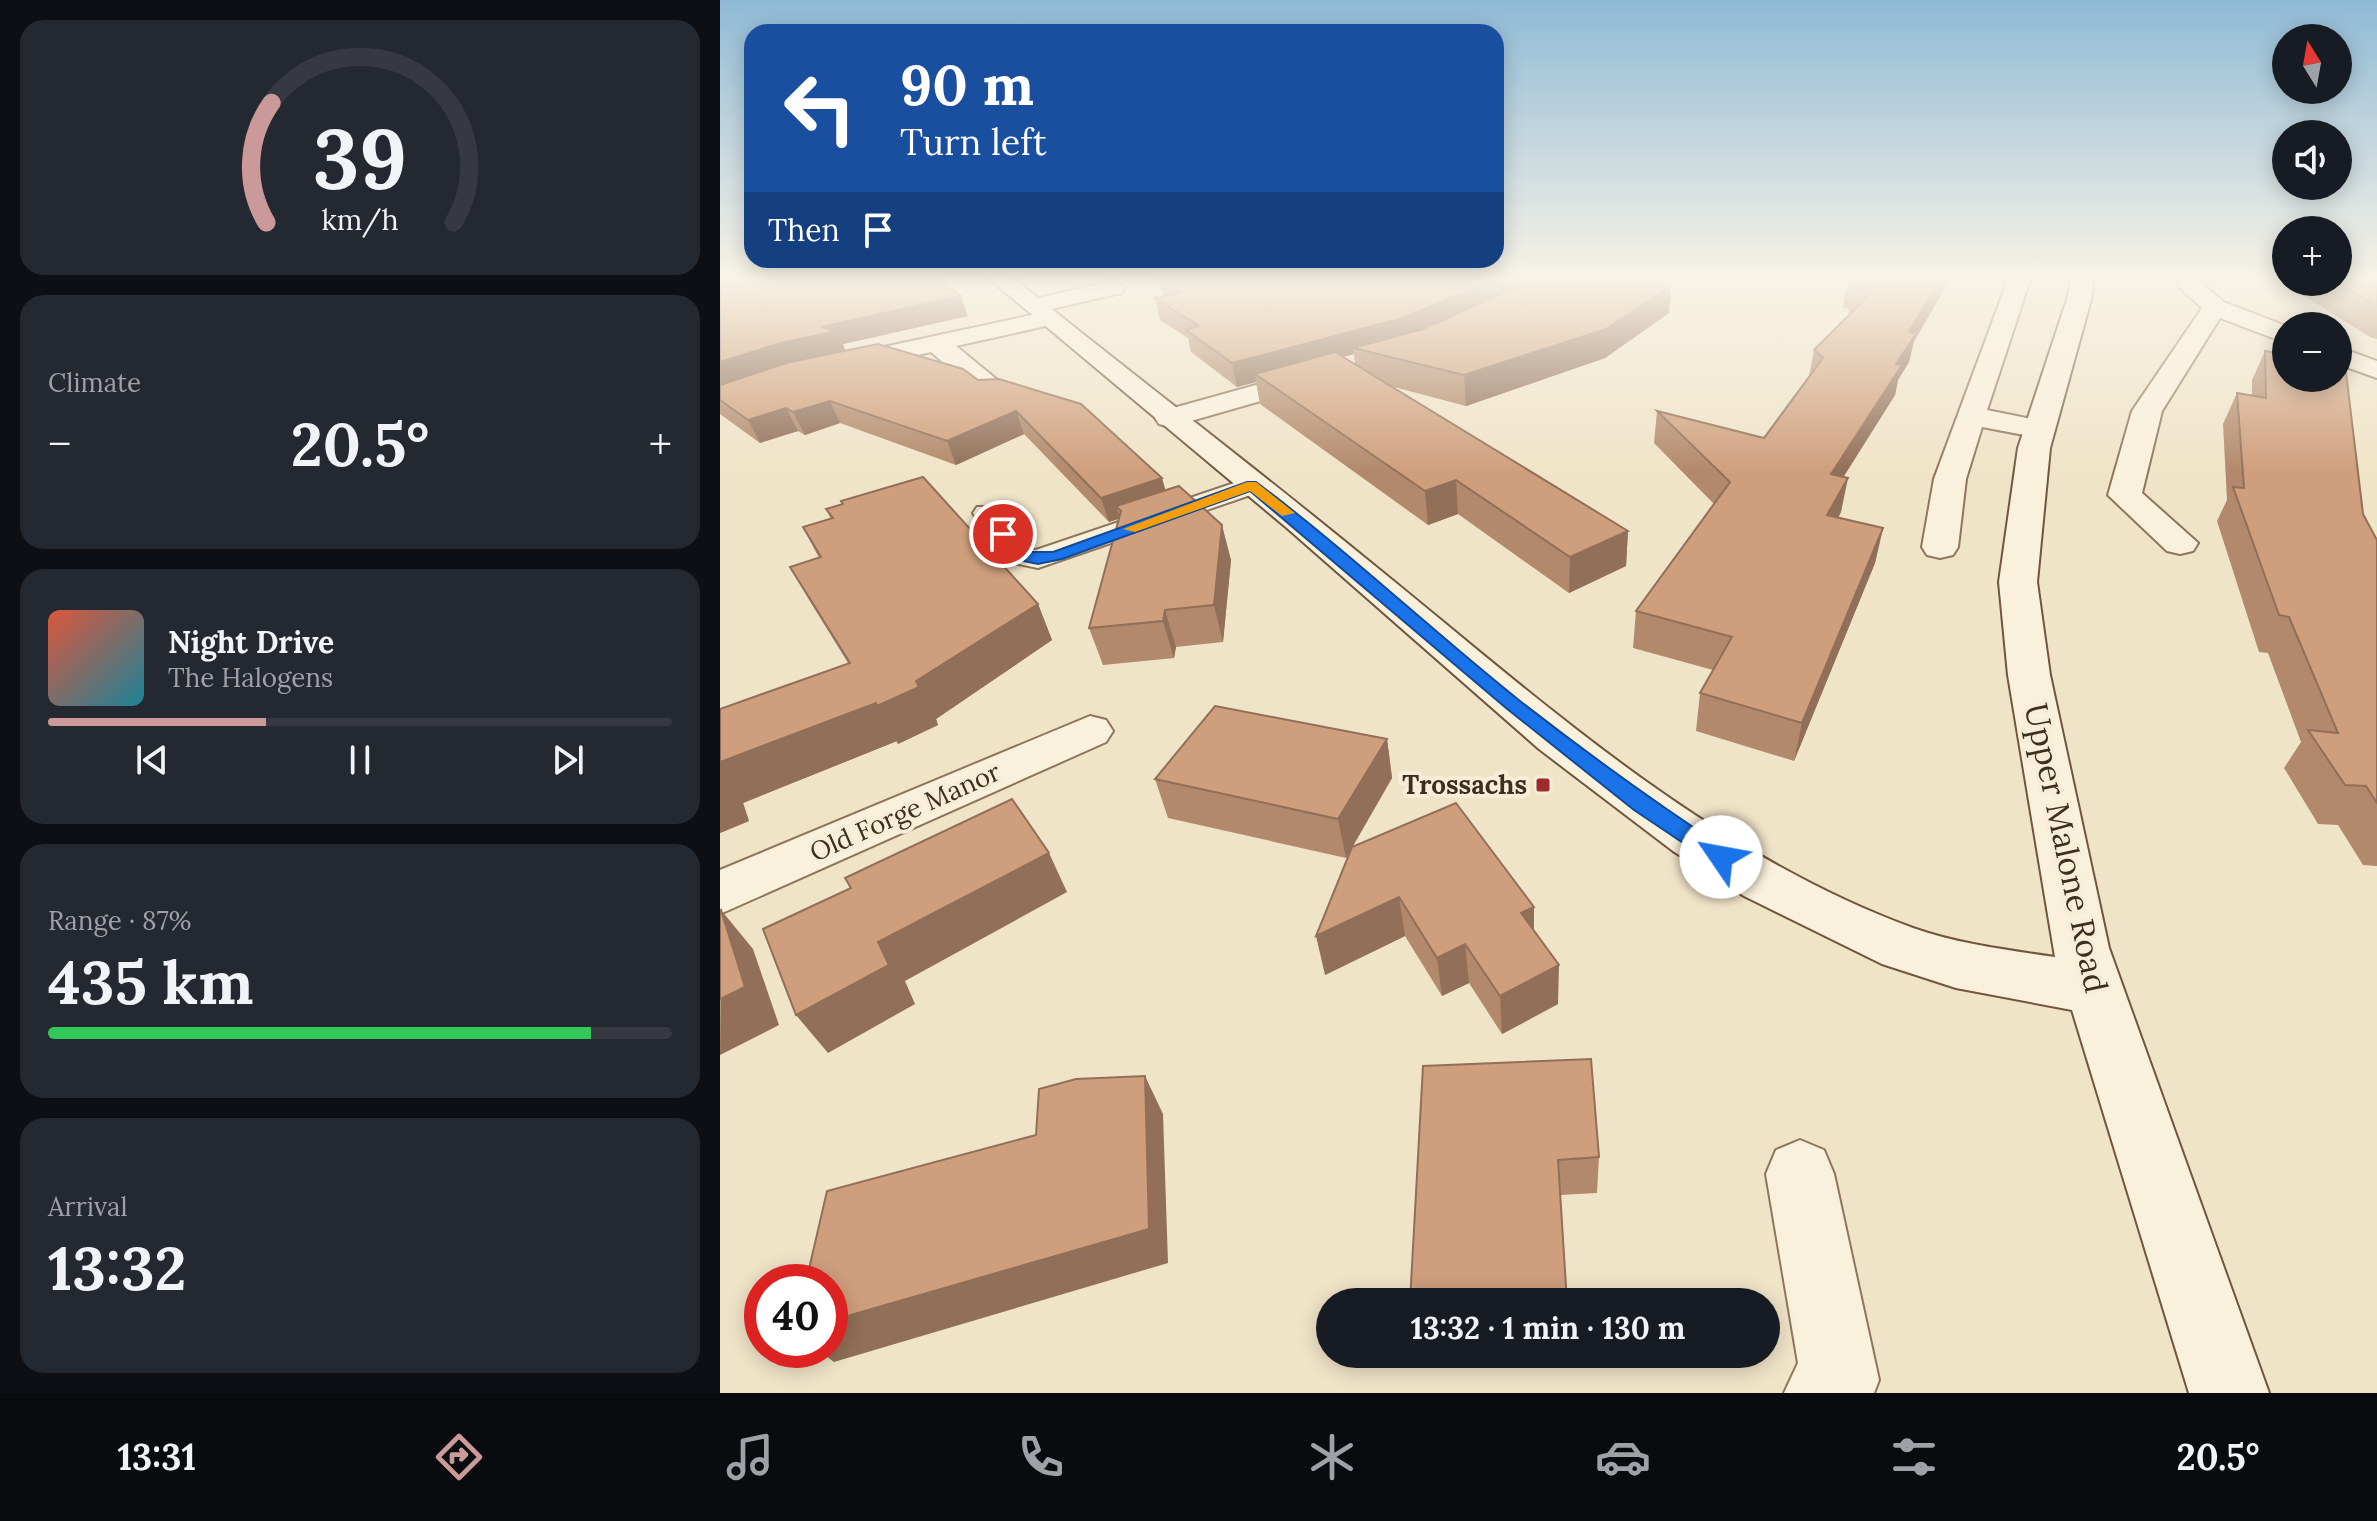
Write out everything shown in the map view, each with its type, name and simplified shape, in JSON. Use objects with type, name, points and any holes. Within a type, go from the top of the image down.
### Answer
[{"type":"street","points":[[821,369],[939,342]]},
{"type":"street","points":[[1078,342],[1299,521],[1512,704],[1641,805],[1721,857],[1793,898],[1909,951],[2006,976],[2094,988]]},
{"type":"street","points":[[1940,547],[1950,479],[1997,342]]},
{"type":"street","name":"Upper Malone Road","points":[[2066,342],[2034,448],[2018,582],[2035,705],[2081,948],[2229,1393]]},
{"type":"street","points":[[2180,543],[2125,495],[2147,411],[2192,342]]},
{"type":"street","points":[[936,343],[996,393]]},
{"type":"street","points":[[2352,360],[2377,370]]},
{"type":"street","points":[[1170,418],[1344,368]]},
{"type":"street","points":[[1970,416],[2040,429]]},
{"type":"street","name":"Old Forge Manor","points":[[720,893],[1090,731]]},
{"type":"street","points":[[1800,1174],[1840,1380],[1824,1393]]},
{"type":"lane","points":[[987,513],[1020,556],[1038,559],[1252,485]]},
{"type":"building","points":[[720,342],[786,342],[781,343],[720,362]]},
{"type":"building","points":[[1203,342],[1312,342],[1232,363]]},
{"type":"building","points":[[1375,342],[1566,342],[1464,375],[1353,348]]},
{"type":"building","points":[[1822,342],[1911,342],[1896,364],[1902,365],[1831,474],[1848,478],[1827,515],[1883,528],[1802,723],[1700,693],[1732,637],[1636,611],[1730,482],[1657,411],[1764,438],[1823,358],[1814,350]]},
{"type":"building","points":[[878,344],[963,369],[978,380],[999,379],[1081,404],[1162,478],[1101,498],[1016,411],[947,441],[830,401],[793,412],[786,408],[748,420],[720,400],[720,385],[790,362]]},
{"type":"building","points":[[2265,351],[2272,352],[2272,392],[2348,392],[2363,514],[2377,540],[2377,803],[2366,786],[2345,785],[2308,730],[2338,733],[2289,617],[2279,615],[2233,487],[2244,488],[2237,393],[2266,398]]},
{"type":"building","points":[[1335,352],[1628,531],[1570,557],[1456,480],[1425,491],[1255,374]]},
{"type":"building","points":[[923,477],[1038,604],[916,681],[919,687],[877,706],[876,703],[720,762],[720,709],[850,663],[790,567],[821,557],[803,527],[833,518],[826,509],[843,504],[841,501]]},
{"type":"building","points":[[1179,486],[1222,525],[1214,605],[1165,610],[1163,621],[1089,628],[1121,511],[1116,506]]},
{"type":"building","points":[[1215,706],[1387,739],[1338,819],[1155,779]]},
{"type":"building","points":[[1012,799],[1049,853],[878,942],[889,965],[796,1015],[763,929],[851,888],[845,878]]},
{"type":"building","points":[[1456,803],[1534,907],[1521,913],[1559,965],[1500,996],[1465,944],[1437,958],[1399,897],[1316,936],[1352,847]]},
{"type":"building","points":[[720,911],[745,987],[720,999]]},
{"type":"building","points":[[1591,1059],[1599,1157],[1558,1160],[1566,1288],[1411,1288],[1423,1066]]},
{"type":"building","points":[[1145,1076],[1149,1229],[848,1316],[848,1264],[810,1264],[827,1191],[1036,1135],[1039,1089],[1076,1079]]},
{"type":"slow traffic","points":[[1130,529],[1252,485],[1288,513]]},
{"type":"place","name":"Trossachs","points":[[1543,785]]},
{"type":"route","points":[[1003,534],[1020,556],[1038,559],[1057,555],[1252,485],[1299,521],[1512,704],[1641,805],[1721,857]]}]
